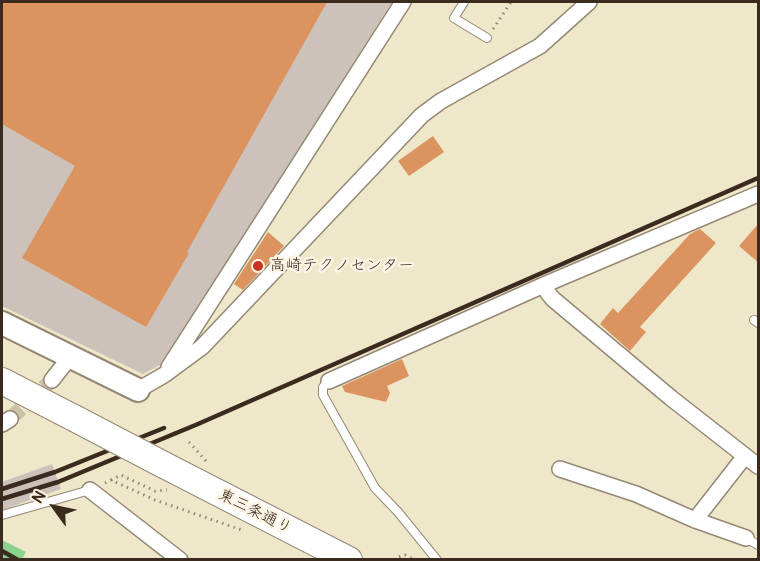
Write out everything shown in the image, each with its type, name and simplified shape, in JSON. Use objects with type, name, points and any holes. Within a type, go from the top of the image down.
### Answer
[{"type":"main road","name":"東三条通り","points":[[2,381],[349,560]]},
{"type":"street","points":[[164,375],[403,2]]},
{"type":"street","points":[[2,323],[138,390],[164,375],[202,347],[422,116],[441,101],[540,46],[589,2]]},
{"type":"street","points":[[329,381],[759,194]]},
{"type":"street","points":[[546,285],[553,299],[671,398],[759,466]]},
{"type":"street","points":[[52,380],[70,357]]},
{"type":"street","points":[[695,520],[745,456]]},
{"type":"street","points":[[560,468],[636,494],[695,520],[752,541]]},
{"type":"street","points":[[90,490],[180,560]]},
{"type":"lane","points":[[464,2],[454,18],[487,38]]},
{"type":"lane","points":[[329,381],[324,387],[323,394],[375,488],[437,560]]},
{"type":"lane","points":[[2,515],[90,490]]},
{"type":"path","points":[[487,38],[511,2]]},
{"type":"path","points":[[189,442],[207,462]]},
{"type":"path","points":[[90,490],[121,475],[154,491],[167,490]]},
{"type":"path","points":[[111,480],[155,500],[242,531]]},
{"type":"path","points":[[399,557],[405,555],[415,560]]},
{"type":"shaded area","points":[[2,2],[392,2],[162,364],[143,374],[2,306]]},
{"type":"shaded area","points":[[52,464],[61,489],[2,510],[2,482]]},
{"type":"green space","points":[[2,540],[26,552],[22,559],[2,559]]},
{"type":"building","points":[[2,2],[327,2],[146,327],[22,258],[75,166],[2,124]]},
{"type":"building","points":[[433,136],[444,152],[409,176],[398,161]]},
{"type":"building","points":[[759,223],[759,263],[739,246]]},
{"type":"building","points":[[700,229],[716,243],[640,327],[646,332],[630,351],[600,324],[613,308],[618,313],[690,234]]},
{"type":"building","name":"高崎テクノセンター","points":[[268,232],[284,246],[243,290],[234,284]]},
{"type":"building","points":[[402,359],[409,376],[387,386],[390,393],[386,402],[345,392],[342,386]]},
{"type":"tunnel","points":[[10,419],[52,380]]},
{"type":"railway","points":[[2,499],[58,482],[198,424],[758,178]]},
{"type":"railway","points":[[2,489],[55,472],[164,428]]},
{"type":"railway","points":[[2,551],[18,560]]},
{"type":"place","name":"高崎テクノセンター","points":[[258,266]]}]
